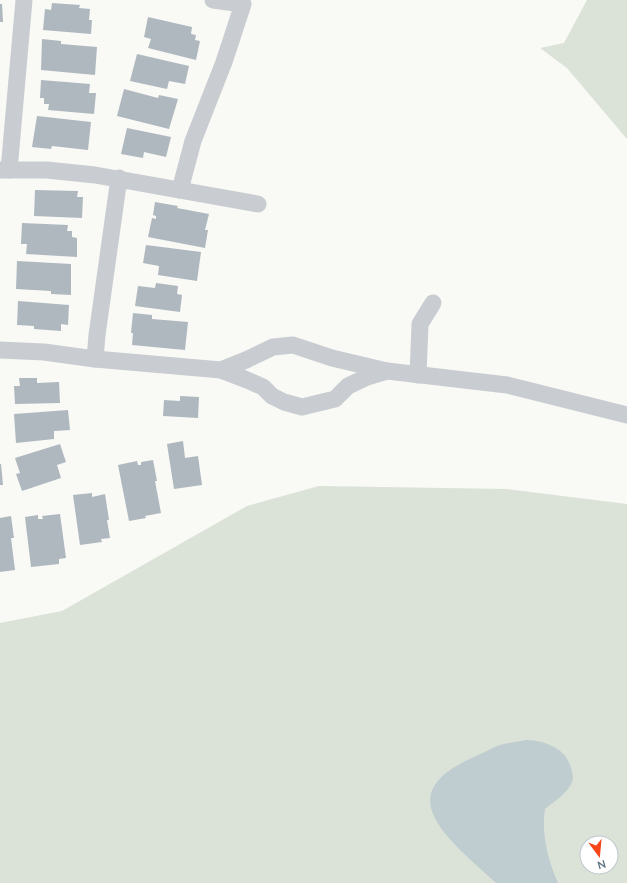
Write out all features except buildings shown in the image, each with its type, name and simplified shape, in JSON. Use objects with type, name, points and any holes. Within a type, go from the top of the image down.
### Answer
[{"type":"street","points":[[24,0],[4,170],[76,172],[119,178],[258,204]]},
{"type":"street","points":[[180,190],[193,142],[224,62],[243,4],[213,0]]},
{"type":"street","points":[[95,359],[119,178]]},
{"type":"street","points":[[418,375],[420,324],[433,303]]},
{"type":"street","points":[[221,370],[273,347],[294,345],[332,358],[387,371],[507,385],[627,415]]},
{"type":"street","points":[[0,350],[44,352],[95,359],[221,370],[263,387],[272,396],[284,402],[302,407],[335,399],[348,386],[367,377],[387,371]]},
{"type":"shaded area","points":[[587,0],[627,0],[627,139],[567,68],[540,48],[564,43]]},
{"type":"shaded area","points":[[319,486],[506,489],[627,504],[627,883],[0,883],[0,623],[62,611],[247,506]]},
{"type":"shaded area","points":[[527,740],[548,744],[560,751],[565,755],[572,772],[572,782],[568,790],[545,809],[544,828],[546,847],[558,883],[496,883],[449,839],[435,818],[431,808],[430,797],[433,788],[439,780],[455,766],[498,746]]}]
